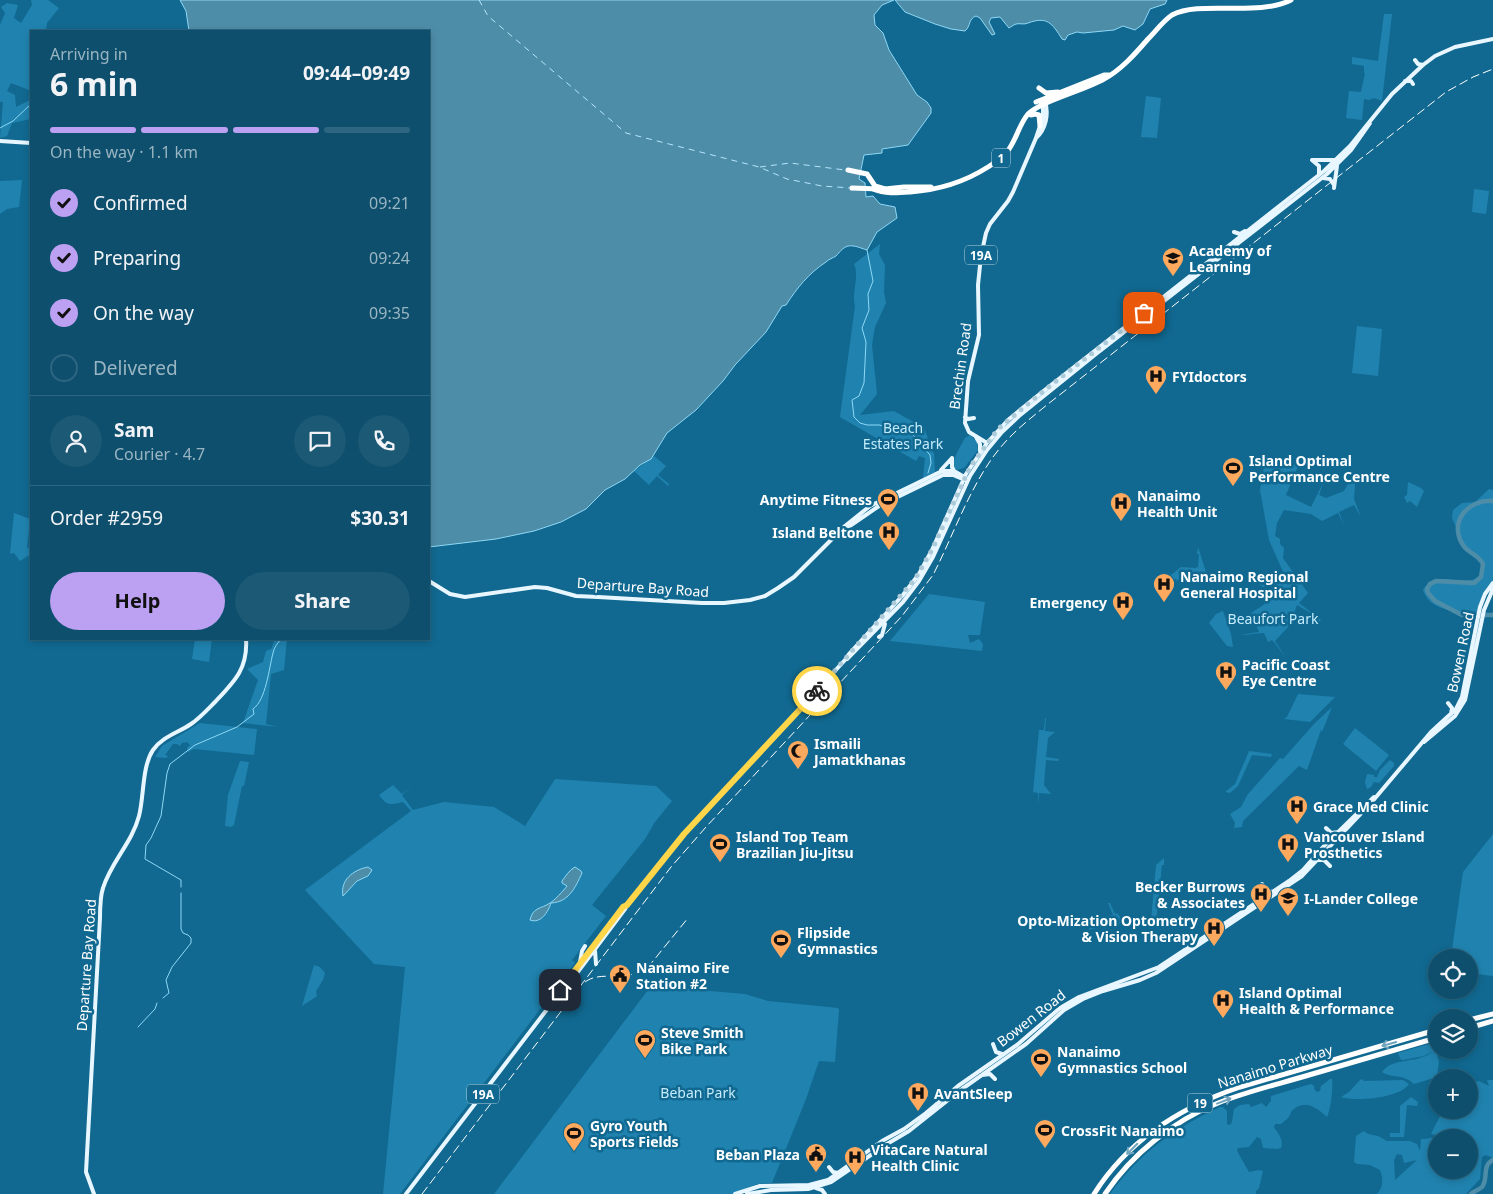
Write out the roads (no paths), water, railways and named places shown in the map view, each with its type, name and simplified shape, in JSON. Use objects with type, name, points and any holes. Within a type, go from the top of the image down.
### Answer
[{"type":"highway","name":"1","points":[[1042,103],[1106,79],[1132,58],[1160,26],[1171,16],[1179,12],[1202,8],[1263,7],[1282,4],[1291,0]]},
{"type":"highway","name":"1","points":[[959,182],[936,187],[904,187],[885,191],[872,189],[852,188],[885,191],[935,190],[959,182],[971,178],[1002,158],[1012,146],[1026,118],[1042,103],[1104,75],[1109,75]]},
{"type":"highway","points":[[1039,88],[1046,93],[1074,88]]},
{"type":"highway","points":[[1026,118],[1033,114],[1039,115],[1040,126]]},
{"type":"highway","points":[[885,191],[875,186],[868,174],[848,170],[869,175],[878,188],[885,191]]},
{"type":"highway","points":[[1478,1018],[1493,1014]]},
{"type":"highway","points":[[1478,1025],[1493,1021]]},
{"type":"highway","name":"Nanaimo Parkway","points":[[1094,1194],[1116,1165],[1135,1146],[1178,1113],[1240,1087],[1428,1032]]},
{"type":"highway","name":"Nanaimo Parkway","points":[[1104,1194],[1130,1163],[1151,1143],[1178,1124],[1206,1108],[1241,1095],[1428,1040]]},
{"type":"main road","points":[[987,450],[1011,423],[1337,162],[1392,94],[1422,65],[1449,49],[1493,39]]},
{"type":"main road","points":[[1415,60],[1418,64],[1422,65]]},
{"type":"main road","points":[[1405,81],[1411,81],[1414,84]]},
{"type":"main road","name":"Brechin Road","points":[[1036,138],[1036,133],[1043,117],[1042,103]]},
{"type":"main road","name":"Brechin Road","points":[[987,442],[967,429],[965,417],[968,381],[978,335],[978,286],[983,243],[990,224],[1013,192],[1036,138],[1044,127],[1047,109],[1042,103]]},
{"type":"main road","points":[[0,141],[30,143]]},
{"type":"main road","points":[[1320,176],[1319,166],[1312,160],[1337,162]]},
{"type":"main road","points":[[979,453],[979,437],[988,437],[1060,378],[1320,176],[1331,180],[1334,188],[1337,162]]},
{"type":"main road","points":[[1234,232],[1240,234],[1255,226]]},
{"type":"main road","points":[[1144,304],[1153,305]]},
{"type":"main road","points":[[1016,413],[1041,396],[1044,396],[1046,391],[1060,378]]},
{"type":"main road","points":[[965,417],[968,419],[974,418]]},
{"type":"main road","points":[[987,450],[987,442],[998,429]]},
{"type":"main road","name":"19A","points":[[408,1193],[562,993],[627,905],[684,834],[845,660],[889,617],[911,592],[930,564],[970,467],[987,442]]},
{"type":"main road","name":"19A","points":[[845,660],[911,584],[926,562],[959,488],[987,450]]},
{"type":"main road","points":[[937,473],[952,458],[952,467],[959,482],[959,488]]},
{"type":"main road","points":[[955,473],[970,467]]},
{"type":"main road","points":[[943,475],[947,470]]},
{"type":"main road","name":"Departure Bay Road","points":[[430,582],[450,594],[465,597],[535,587],[547,588],[576,596],[591,597],[724,603],[750,600],[765,596],[794,577],[845,526],[870,506],[937,473],[947,470],[965,479]]},
{"type":"main road","name":"Departure Bay Road","points":[[838,533],[879,506],[943,475],[955,473]]},
{"type":"main road","points":[[930,564],[937,544],[936,540]]},
{"type":"main road","name":"Bowen Road","points":[[1481,614],[1483,598],[1493,582]]},
{"type":"main road","name":"Bowen Road","points":[[747,1194],[766,1190],[813,1188],[831,1182],[886,1144],[909,1131],[980,1076],[1026,1044],[1064,1010],[1083,999],[1156,973],[1300,878],[1355,821],[1431,732],[1457,708],[1462,697],[1479,620],[1493,589]]},
{"type":"main road","points":[[879,637],[882,635],[883,627],[889,617]]},
{"type":"main road","name":"Bowen Road","points":[[1422,743],[1455,716],[1465,702],[1479,620]]},
{"type":"main road","name":"Departure Bay Road","points":[[94,1194],[86,1178],[86,1167],[100,910],[103,888],[136,824],[148,763],[152,752],[163,739],[190,725],[232,684],[241,671],[245,660],[246,640]]},
{"type":"main road","points":[[1448,702],[1452,708],[1451,714]]},
{"type":"main road","name":"Bowen Road","points":[[735,1194],[760,1186],[814,1184],[828,1180],[882,1141],[904,1129],[964,1081],[1017,1045],[1060,1008],[1078,997],[1159,967],[1279,888],[1298,874],[1376,796]]},
{"type":"main road","points":[[1326,828],[1331,833],[1339,832]]},
{"type":"main road","points":[[1316,860],[1324,860],[1330,866]]},
{"type":"main road","points":[[1262,884],[1265,890],[1272,892]]},
{"type":"main road","points":[[1265,902],[1266,898],[1279,888]]},
{"type":"main road","points":[[1241,918],[1256,903]]},
{"type":"main road","name":"19A","points":[[558,996],[560,990],[623,907],[627,905]]},
{"type":"main road","points":[[580,964],[582,951],[585,946]]},
{"type":"main road","points":[[596,947],[594,954],[596,964]]},
{"type":"main road","points":[[993,1044],[998,1054],[1004,1054]]},
{"type":"main road","points":[[980,1076],[990,1074],[995,1079]]},
{"type":"main road","points":[[829,1168],[833,1172],[838,1173]]},
{"type":"main road","points":[[813,1188],[822,1190],[825,1194]]},
{"type":"waterway","points":[[0,128],[13,121],[30,105]]},
{"type":"waterway","points":[[867,250],[873,281],[868,294],[869,310],[862,328],[866,342],[864,383],[859,396],[852,400],[854,417],[860,423],[879,425],[912,434],[930,455],[931,463],[928,473]]},
{"type":"waterway","points":[[1493,501],[1484,501],[1476,504],[1469,508],[1459,520],[1459,536],[1463,545],[1479,558],[1483,564],[1481,577],[1474,583],[1436,581],[1430,584],[1427,589],[1435,601],[1462,615],[1493,615]]},
{"type":"waterway","points":[[181,887],[181,880],[145,859],[146,845],[161,816],[170,764],[195,745],[237,727],[254,714],[253,709],[261,699],[274,651],[280,640]]},
{"type":"waterway","points":[[163,998],[169,993],[166,980],[172,967],[191,943],[191,938],[183,933],[181,929],[181,893]]},
{"type":"waterway","points":[[138,1027],[155,1009],[157,1003]]},
{"type":"waterway","points":[[1471,1194],[1484,1184],[1487,1166],[1493,1160]]},
{"type":"railway","points":[[422,1194],[671,867],[902,616],[933,575],[980,477],[1005,442],[1048,404],[1446,92],[1473,77],[1493,69]]},
{"type":"railway","points":[[585,982],[592,978],[623,976],[640,972],[649,966],[688,918]]},
{"type":"place","name":"Academy of Learning","points":[[1173,277]]},
{"type":"place","name":"FYIdoctors","points":[[1156,395]]},
{"type":"place","name":"Island Optimal Performance Centre","points":[[1233,487]]},
{"type":"place","name":"Anytime Fitness","points":[[888,518]]},
{"type":"place","name":"Nanaimo Health Unit","points":[[1121,522]]},
{"type":"place","name":"Island Beltone","points":[[889,551]]},
{"type":"place","name":"Nanaimo Regional General Hospital","points":[[1164,603]]},
{"type":"place","name":"Emergency","points":[[1123,621]]},
{"type":"place","name":"Pacific Coast Eye Centre","points":[[1226,691]]},
{"type":"place","name":"Ismaili Jamatkhanas","points":[[798,770]]},
{"type":"place","name":"Grace Med Clinic","points":[[1297,825]]},
{"type":"place","name":"Island Top Team Brazilian Jiu-Jitsu","points":[[720,863]]},
{"type":"place","name":"Vancouver Island Prosthetics","points":[[1288,863]]},
{"type":"place","name":"Becker Burrows & Associates","points":[[1261,913]]},
{"type":"place","name":"I-Lander College","points":[[1288,917]]},
{"type":"place","name":"Opto-Mization Optometry & Vision Therapy","points":[[1214,947]]},
{"type":"place","name":"Flipside Gymnastics","points":[[781,959]]},
{"type":"place","name":"Nanaimo Fire Station #2","points":[[620,994]]},
{"type":"place","name":"Island Optimal Health & Performance","points":[[1223,1019]]},
{"type":"place","name":"Steve Smith Bike Park","points":[[645,1059]]},
{"type":"place","name":"Nanaimo Gymnastics School","points":[[1041,1078]]},
{"type":"place","name":"AvantSleep","points":[[918,1112]]},
{"type":"place","name":"CrossFit Nanaimo","points":[[1045,1149]]},
{"type":"place","name":"Gyro Youth Sports Fields","points":[[574,1152]]},
{"type":"place","name":"Beban Plaza","points":[[816,1173]]},
{"type":"place","name":"VitaCare Natural Health Clinic","points":[[855,1176]]},
{"type":"park label","name":"Beach Estates Park","points":[[903,436]]},
{"type":"park label","name":"Beaufort Park","points":[[1273,618]]},
{"type":"park label","name":"Beban Park","points":[[698,1092]]}]
